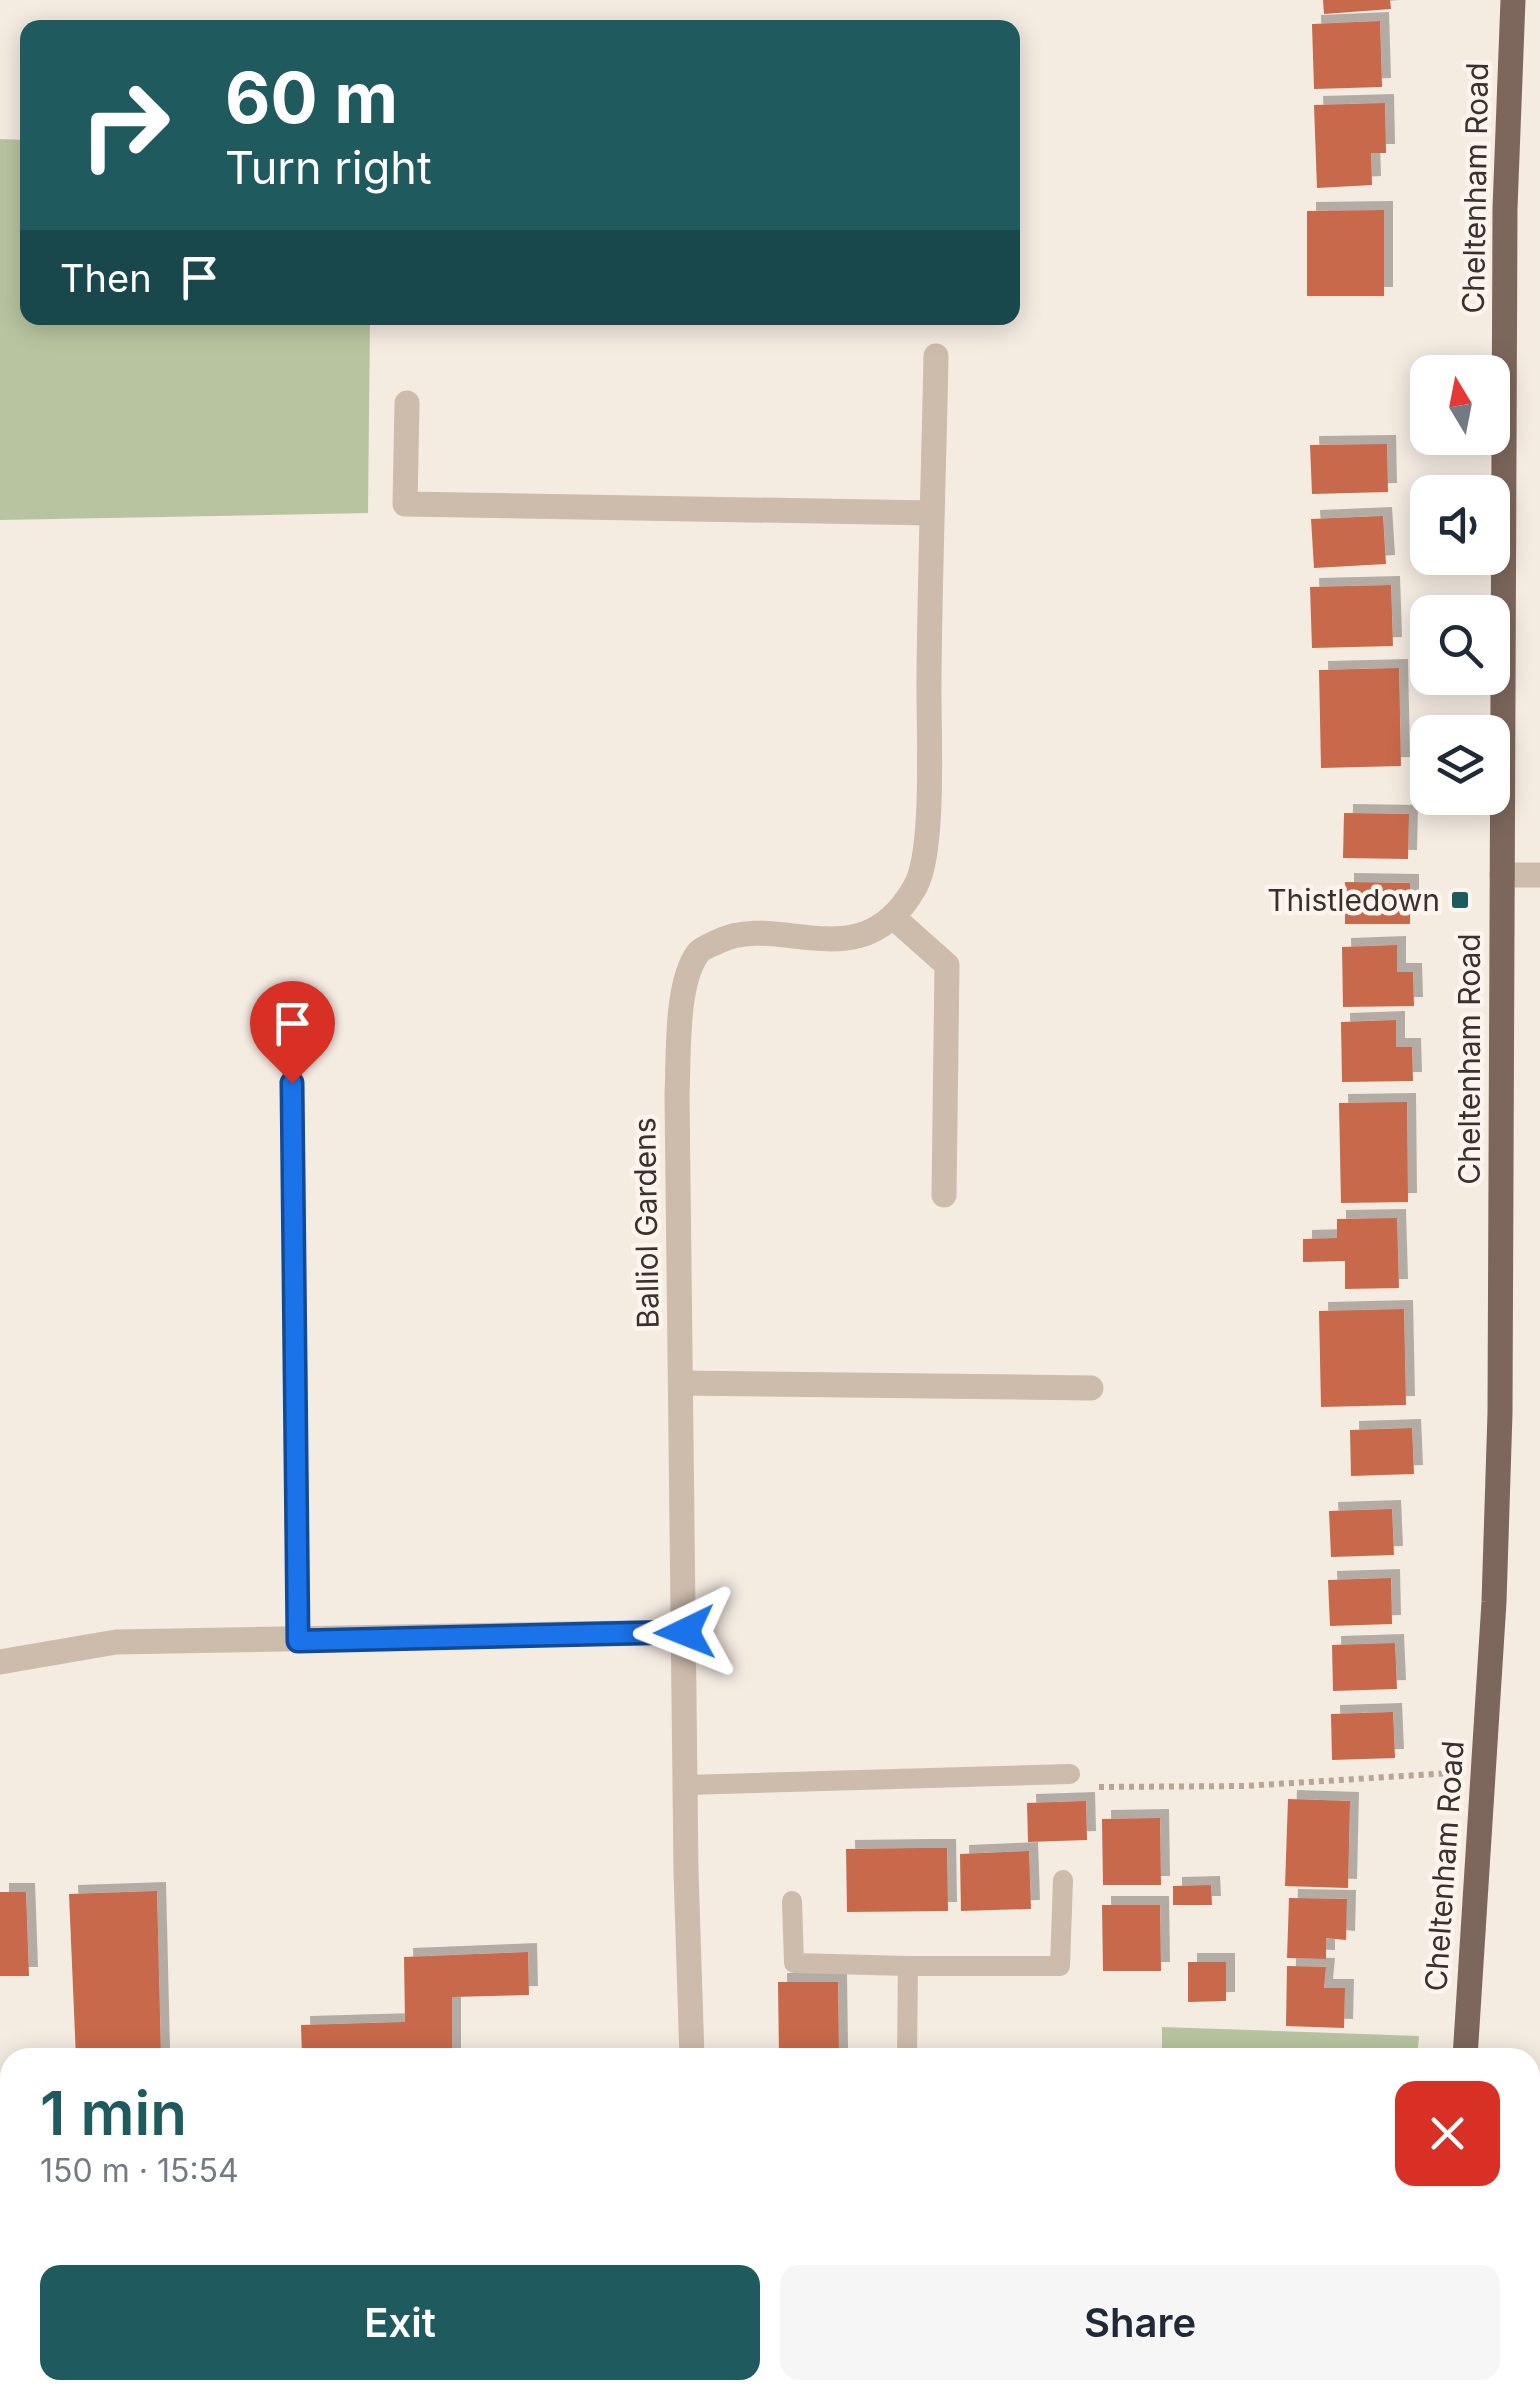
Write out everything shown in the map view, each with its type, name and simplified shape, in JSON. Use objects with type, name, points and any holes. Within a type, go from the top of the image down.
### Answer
[{"type":"main road","name":"Cheltenham Road","points":[[1466,2048],[1494,1602],[1500,1413],[1504,227],[1513,0]]},
{"type":"street","points":[[936,356],[928,826],[917,885],[893,917],[946,966],[944,1195]]},
{"type":"street","points":[[407,404],[405,504],[932,513]]},
{"type":"street","points":[[1502,875],[1540,875]]},
{"type":"street","name":"Balliol Gardens","points":[[692,2048],[677,1095],[686,980],[698,951],[736,932],[830,941],[862,934],[893,917]]},
{"type":"street","points":[[681,1383],[1091,1388]]},
{"type":"street","points":[[0,1662],[116,1642],[685,1632]]},
{"type":"lane","points":[[292,1043],[298,1641]]},
{"type":"lane","points":[[686,1786],[1070,1774]]},
{"type":"lane","points":[[792,1901],[794,1963],[1060,1966],[1063,1880]]},
{"type":"lane","points":[[907,2048],[908,1966]]},
{"type":"path","points":[[1070,1774],[1077,1787],[1226,1786],[1482,1770]]},
{"type":"green space","points":[[0,139],[20,140],[20,325],[370,325],[368,513],[0,520]]},
{"type":"green space","points":[[1162,2027],[1419,2036],[1418,2048],[1162,2048]]},
{"type":"building","points":[[1323,0],[1390,0],[1391,9],[1324,14]]},
{"type":"building","points":[[1380,21],[1382,87],[1314,89],[1312,24]]},
{"type":"building","points":[[1385,103],[1386,153],[1371,153],[1372,185],[1317,188],[1314,105]]},
{"type":"building","points":[[1384,210],[1384,296],[1307,296],[1307,211]]},
{"type":"building","points":[[1387,444],[1388,492],[1312,494],[1310,445]]},
{"type":"building","points":[[1383,516],[1386,564],[1314,568],[1311,519]]},
{"type":"building","points":[[1391,585],[1393,646],[1312,648],[1310,587]]},
{"type":"building","points":[[1399,668],[1401,766],[1321,768],[1319,670]]},
{"type":"building","points":[[1344,813],[1409,814],[1408,859],[1343,858]]},
{"type":"building","points":[[1345,882],[1410,883],[1410,924],[1345,924]]},
{"type":"building","points":[[1397,945],[1397,972],[1413,972],[1414,1006],[1343,1007],[1342,947]]},
{"type":"building","points":[[1396,1020],[1396,1047],[1412,1047],[1413,1081],[1342,1082],[1341,1022]]},
{"type":"building","points":[[1407,1102],[1408,1202],[1341,1203],[1339,1103]]},
{"type":"building","points":[[1397,1218],[1399,1288],[1345,1289],[1345,1261],[1303,1262],[1303,1239],[1337,1238],[1337,1219]]},
{"type":"building","points":[[1404,1309],[1406,1405],[1321,1407],[1319,1311]]},
{"type":"building","points":[[1412,1428],[1414,1474],[1351,1476],[1350,1430]]},
{"type":"building","points":[[1392,1509],[1394,1555],[1331,1557],[1329,1511]]},
{"type":"building","points":[[1391,1578],[1392,1624],[1330,1626],[1328,1580]]},
{"type":"building","points":[[1395,1643],[1397,1689],[1333,1691],[1332,1645]]},
{"type":"building","points":[[1393,1712],[1395,1758],[1332,1760],[1331,1714]]},
{"type":"building","points":[[1288,1799],[1350,1801],[1348,1888],[1285,1886]]},
{"type":"building","points":[[1086,1801],[1087,1840],[1028,1842],[1027,1803]]},
{"type":"building","points":[[1160,1818],[1161,1885],[1103,1885],[1102,1819]]},
{"type":"building","points":[[947,1848],[948,1911],[847,1912],[846,1849]]},
{"type":"building","points":[[1029,1851],[1031,1909],[961,1911],[960,1854]]},
{"type":"building","points":[[1211,1885],[1212,1905],[1173,1905],[1173,1886]]},
{"type":"building","points":[[157,1891],[161,2048],[76,2048],[69,1894]]},
{"type":"building","points":[[0,1892],[26,1892],[29,1976],[0,1976]]},
{"type":"building","points":[[1289,1898],[1347,1899],[1346,1940],[1326,1938],[1326,1959],[1287,1958]]},
{"type":"building","points":[[1102,1905],[1160,1905],[1161,1971],[1103,1971]]},
{"type":"building","points":[[528,1952],[529,1995],[452,1997],[452,2048],[302,2048],[301,2025],[405,2022],[404,1957]]},
{"type":"building","points":[[1188,1962],[1226,1962],[1226,2001],[1188,2002]]},
{"type":"building","points":[[1287,1966],[1326,1967],[1324,1988],[1345,1988],[1344,2028],[1286,2026]]},
{"type":"building","points":[[778,1982],[838,1982],[839,2048],[779,2048]]},
{"type":"place","name":"Thistledown","points":[[1460,900]]},
{"type":"route","points":[[292,1083],[298,1641],[685,1632]]}]
